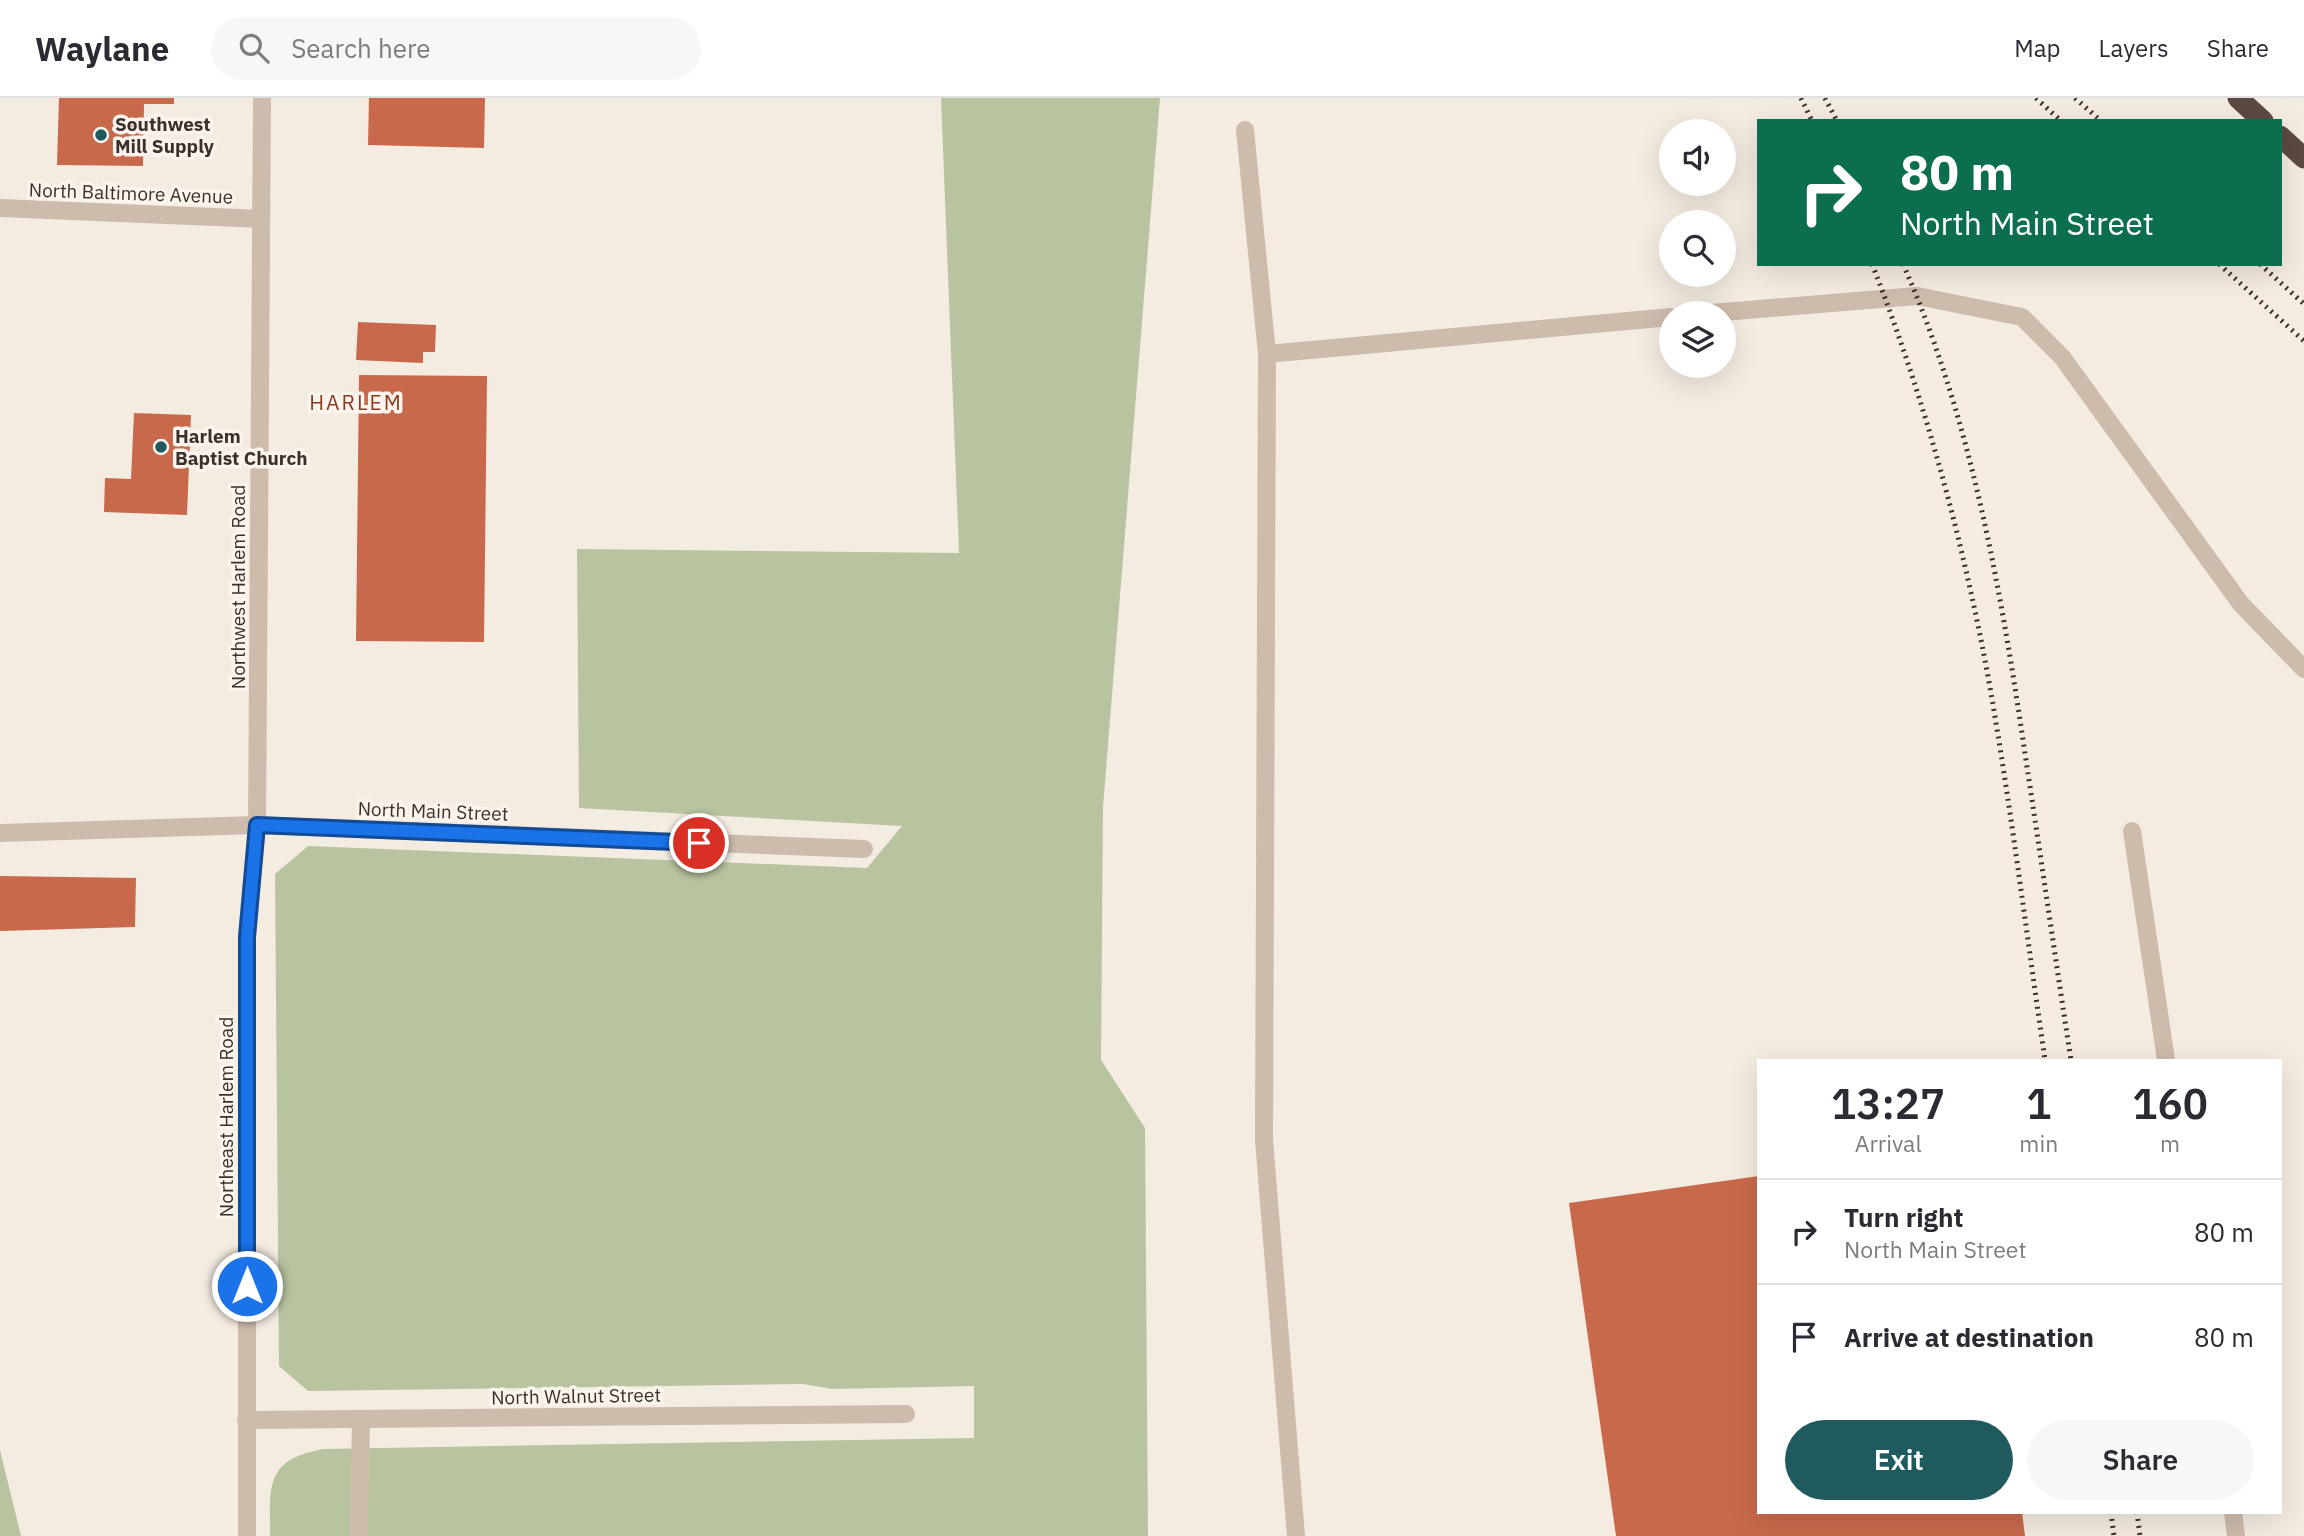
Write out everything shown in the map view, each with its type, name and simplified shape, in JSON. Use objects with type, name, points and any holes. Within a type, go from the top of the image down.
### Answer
[{"type":"highway","points":[[2238,98],[2261,119]]},
{"type":"highway","points":[[2282,138],[2304,158]]},
{"type":"street","name":"Northwest Harlem Road","points":[[257,825],[262,98]]},
{"type":"street","points":[[1245,130],[1267,354],[1264,1140],[1296,1536]]},
{"type":"street","name":"North Baltimore Avenue","points":[[0,208],[261,219]]},
{"type":"street","points":[[1736,311],[1917,296],[2022,317],[2062,357],[2241,604],[2304,669]]},
{"type":"street","points":[[1267,354],[1659,318]]},
{"type":"street","name":"North Main Street","points":[[0,833],[257,825],[864,849]]},
{"type":"street","name":"Northeast Harlem Road","points":[[247,1536],[247,937],[257,825]]},
{"type":"street","points":[[2132,831],[2166,1059]]},
{"type":"street","name":"North Walnut Street","points":[[246,1420],[906,1414]]},
{"type":"street","points":[[359,1536],[361,1419]]},
{"type":"street","points":[[2233,1514],[2236,1536]]},
{"type":"green space","points":[[941,98],[1160,98],[1103,807],[1101,1060],[1145,1128],[1148,1536],[270,1536],[271,1489],[281,1468],[290,1460],[323,1449],[974,1438],[974,1386],[832,1389],[803,1384],[308,1391],[279,1366],[275,874],[308,846],[867,868],[902,826],[579,808],[577,549],[959,553]]},
{"type":"green space","points":[[0,1450],[21,1536],[0,1536]]},
{"type":"building","name":"Southwest Mill Supply","points":[[59,98],[174,98],[174,104],[144,104],[143,166],[57,165]]},
{"type":"building","points":[[369,98],[485,98],[484,148],[368,145]]},
{"type":"building","points":[[358,322],[436,325],[435,352],[423,352],[423,363],[356,360]]},
{"type":"building","points":[[359,375],[487,376],[484,642],[356,641]]},
{"type":"building","name":"Harlem Baptist Church","points":[[134,413],[191,415],[187,515],[104,512],[105,478],[131,479]]},
{"type":"building","points":[[0,876],[136,878],[135,927],[0,931]]},
{"type":"building","points":[[1757,1176],[1757,1514],[2022,1514],[2025,1536],[1616,1536],[1569,1203]]},
{"type":"railway","points":[[1801,98],[1811,119]]},
{"type":"railway","points":[[1825,98],[1836,119]]},
{"type":"railway","points":[[2036,98],[2059,119]]},
{"type":"railway","points":[[2075,98],[2099,119]]},
{"type":"railway","points":[[1873,266],[1927,422],[1956,529],[1981,638],[2013,831],[2045,1059]]},
{"type":"railway","points":[[1904,266],[1948,386],[1982,511],[2007,639],[2071,1059]]},
{"type":"railway","points":[[2221,266],[2304,341]]},
{"type":"railway","points":[[2262,266],[2304,304]]},
{"type":"railway","points":[[2111,1514],[2114,1536]]},
{"type":"railway","points":[[2137,1514],[2140,1536]]},
{"type":"place","name":"Southwest Mill Supply","points":[[101,135]]},
{"type":"place","name":"Harlem Baptist Church","points":[[161,447]]},
{"type":"district","name":"HARLEM","points":[[356,402]]},
{"type":"route","points":[[247,1286],[247,937],[257,825],[699,843]]}]
